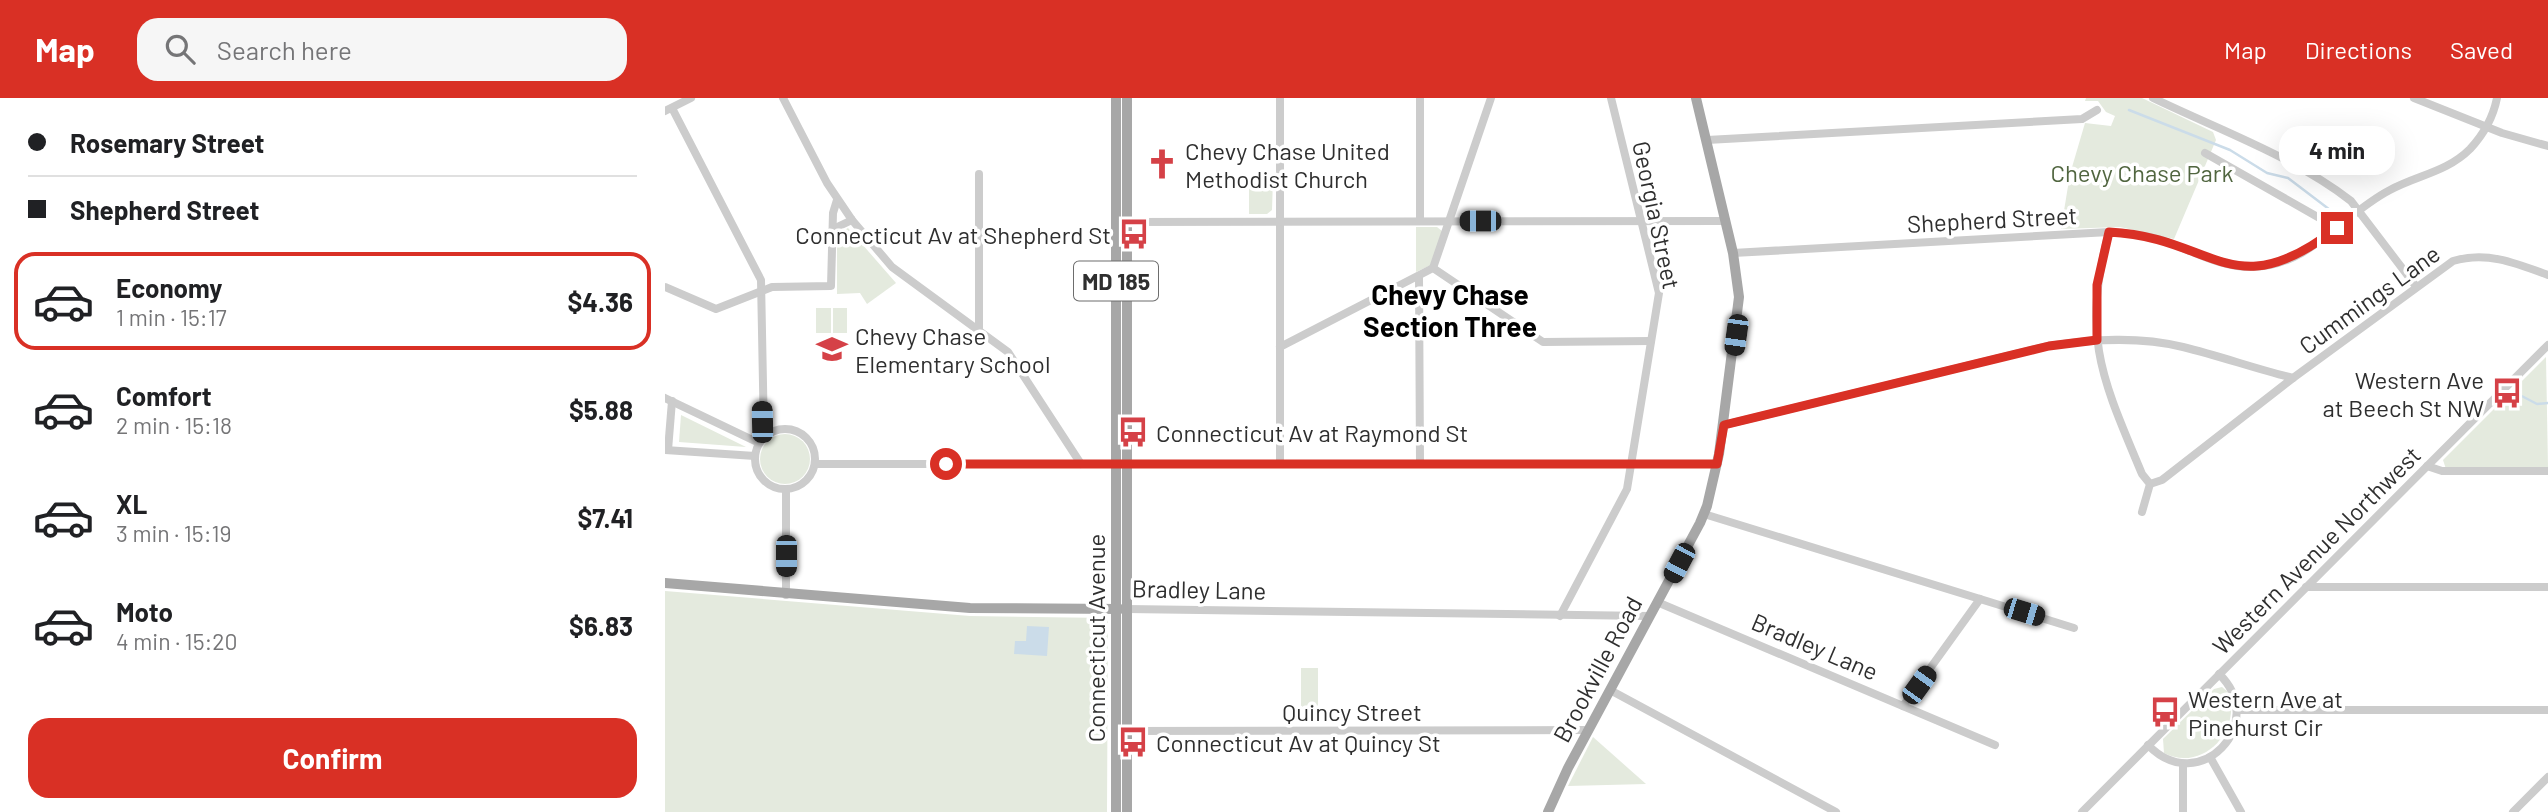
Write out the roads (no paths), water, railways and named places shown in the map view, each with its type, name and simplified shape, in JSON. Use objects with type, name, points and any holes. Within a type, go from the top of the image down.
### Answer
[{"type":"main road","name":"Connecticut Avenue","points":[[1116,98],[1116,812]]},
{"type":"main road","name":"Connecticut Avenue","points":[[1127,812],[1128,98]]},
{"type":"main road","name":"Brookville Road","points":[[1548,812],[1588,730],[1704,514],[1717,464],[1739,312],[1733,253],[1696,98]]},
{"type":"main road","name":"Bradley Lane","points":[[665,583],[970,608],[1128,609]]},
{"type":"street","points":[[691,98],[668,110],[761,280],[762,440],[755,457],[760,476],[767,483],[786,489],[805,482],[815,464],[813,446],[800,432],[782,428],[762,440]]},
{"type":"street","points":[[783,98],[837,200],[852,220],[892,267],[918,289],[979,329],[1013,359],[1081,464]]},
{"type":"street","points":[[1280,98],[1280,464]]},
{"type":"street","points":[[1420,98],[1420,220]]},
{"type":"street","points":[[1280,347],[1433,268],[1491,98]]},
{"type":"street","name":"Georgia Street","points":[[1560,616],[1624,498],[1659,293],[1611,98]]},
{"type":"street","points":[[2153,98],[2309,174],[2337,191],[2359,212],[2416,285]]},
{"type":"street","points":[[2414,98],[2548,146]]},
{"type":"street","name":"Shepherd Street","points":[[1733,253],[2109,232],[2160,239],[2226,264],[2249,268],[2275,265],[2294,258],[2391,190],[2451,165],[2470,149],[2487,126],[2497,98]]},
{"type":"street","points":[[1707,140],[2082,119],[2097,110]]},
{"type":"street","points":[[2205,153],[2337,228]]},
{"type":"street","points":[[979,174],[979,329]]},
{"type":"street","points":[[665,287],[707,308],[716,309],[761,290],[831,286],[837,200]]},
{"type":"street","points":[[833,229],[852,220]]},
{"type":"street","points":[[1116,222],[1726,221]]},
{"type":"street","points":[[2109,232],[2097,285],[2097,340],[2107,391],[2142,474],[2150,484]]},
{"type":"street","name":"Cummings Lane","points":[[1724,425],[2049,346],[2097,340],[2137,340],[2183,347],[2293,378],[2452,261],[2477,256],[2507,260],[2548,275]]},
{"type":"street","points":[[1433,268],[1543,342],[1651,341]]},
{"type":"street","points":[[1419,277],[1420,463]]},
{"type":"street","name":"Western Avenue Northwest","points":[[2082,812],[2547,346]]},
{"type":"street","points":[[2150,484],[2162,480],[2293,378]]},
{"type":"street","points":[[755,457],[666,450],[668,399],[762,440]]},
{"type":"street","points":[[815,464],[1717,464]]},
{"type":"street","points":[[2427,466],[2442,471],[2548,471]]},
{"type":"street","points":[[2142,512],[2150,484]]},
{"type":"street","points":[[786,489],[786,595]]},
{"type":"street","points":[[1704,514],[2074,628]]},
{"type":"street","points":[[2306,587],[2548,587]]},
{"type":"street","points":[[1903,706],[1980,598]]},
{"type":"street","name":"Bradley Lane","points":[[1657,603],[1995,745]]},
{"type":"street","name":"Bradley Lane","points":[[1128,609],[1650,616]]},
{"type":"street","points":[[2148,745],[2162,757],[2183,764],[2210,757],[2230,736],[2238,710],[2232,688],[2219,674]]},
{"type":"street","points":[[1610,690],[1836,812]]},
{"type":"street","points":[[2238,710],[2548,710]]},
{"type":"street","name":"Quincy Street","points":[[1116,731],[1588,730]]},
{"type":"street","points":[[2210,757],[2241,812]]},
{"type":"street","points":[[2183,764],[2183,812]]},
{"type":"street","points":[[2512,812],[2548,777]]},
{"type":"water","points":[[1027,626],[1049,627],[1047,656],[1014,654],[1015,641],[1026,641]]},
{"type":"waterway","points":[[2129,110],[2230,150],[2267,173],[2288,178],[2338,216]]},
{"type":"waterway","points":[[2516,393],[2537,404],[2548,403]]},
{"type":"place","name":"Chevy Chase United Methodist Church","points":[[1162,164]]},
{"type":"place","name":"Connecticut Av at Shepherd St","points":[[1134,234]]},
{"type":"place","name":"Chevy Chase Elementary School","points":[[832,349]]},
{"type":"place","name":"Western Ave at Beech St NW","points":[[2507,393]]},
{"type":"place","name":"Connecticut Av at Raymond St","points":[[1133,432]]},
{"type":"place","name":"Western Ave at Pinehurst Cir","points":[[2165,712]]},
{"type":"place","name":"Connecticut Av at Quincy St","points":[[1133,742]]},
{"type":"district","name":"Chevy Chase Section Three","points":[[1450,310]]},
{"type":"park label","name":"Chevy Chase Park","points":[[2142,172]]}]
